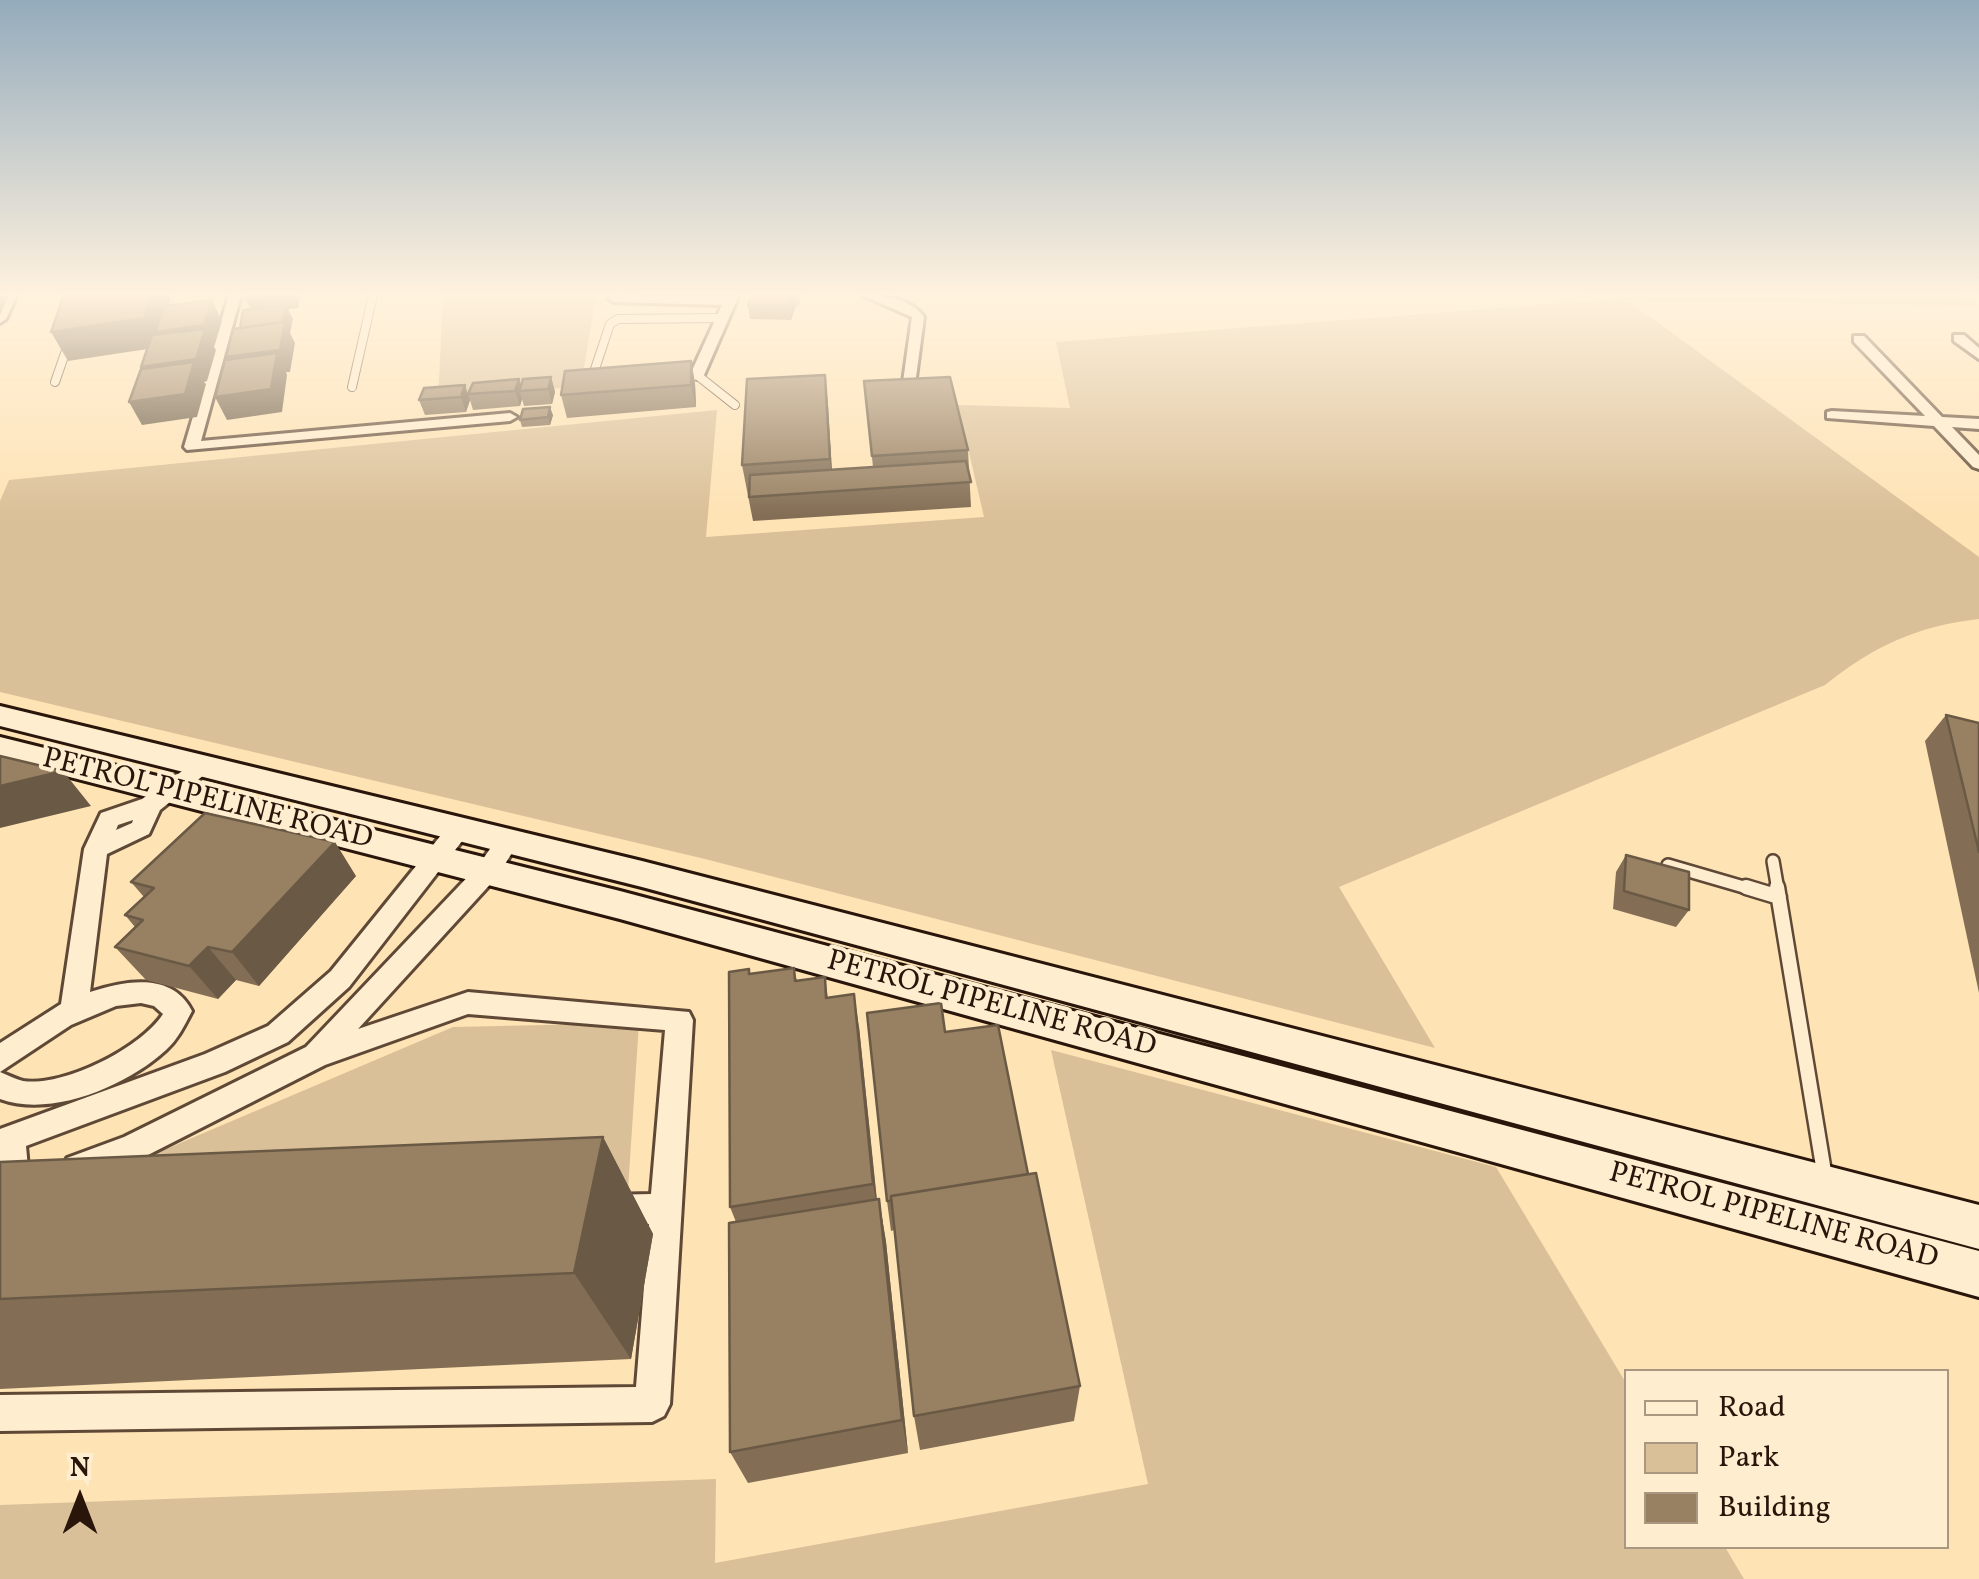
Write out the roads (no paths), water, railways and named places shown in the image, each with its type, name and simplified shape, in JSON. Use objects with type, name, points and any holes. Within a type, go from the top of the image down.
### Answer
[{"type":"main road","name":"PETROL PIPELINE ROAD","points":[[0,716],[201,766],[447,844],[1832,1211],[1979,1274]]},
{"type":"main road","name":"PETROL PIPELINE ROAD","points":[[0,748],[159,797],[447,844]]},
{"type":"main road","name":"PETROL PIPELINE ROAD","points":[[1832,1211],[1979,1227]]},
{"type":"street","points":[[214,369],[192,447],[510,416]]},
{"type":"street","points":[[691,376],[695,369]]},
{"type":"street","points":[[910,382],[912,369]]},
{"type":"street","points":[[1888,369],[1979,464]]},
{"type":"street","points":[[1832,415],[1979,424]]},
{"type":"street","points":[[74,1010],[96,849],[141,828],[159,797],[201,766]]},
{"type":"street","points":[[8,1195],[6,1141],[215,1064],[278,1034],[340,978],[447,844]]},
{"type":"street","points":[[316,1056],[497,857]]},
{"type":"street","points":[[0,1060],[25,1036],[74,1010],[139,991],[171,1000],[178,1011],[167,1036],[138,1058],[34,1094],[0,1085]]},
{"type":"street","points":[[0,1413],[652,1404],[680,1020],[468,1003],[316,1056],[133,1146],[8,1195]]},
{"type":"street","points":[[8,1195],[38,1214]]},
{"type":"street","points":[[568,1212],[666,1209]]},
{"type":"lane","points":[[55,382],[60,369]]},
{"type":"lane","points":[[352,387],[356,369]]},
{"type":"lane","points":[[595,369],[592,378],[605,382]]},
{"type":"lane","points":[[691,376],[735,405]]},
{"type":"lane","points":[[1773,862],[1832,1211]]},
{"type":"lane","points":[[1668,865],[1779,896]]}]
